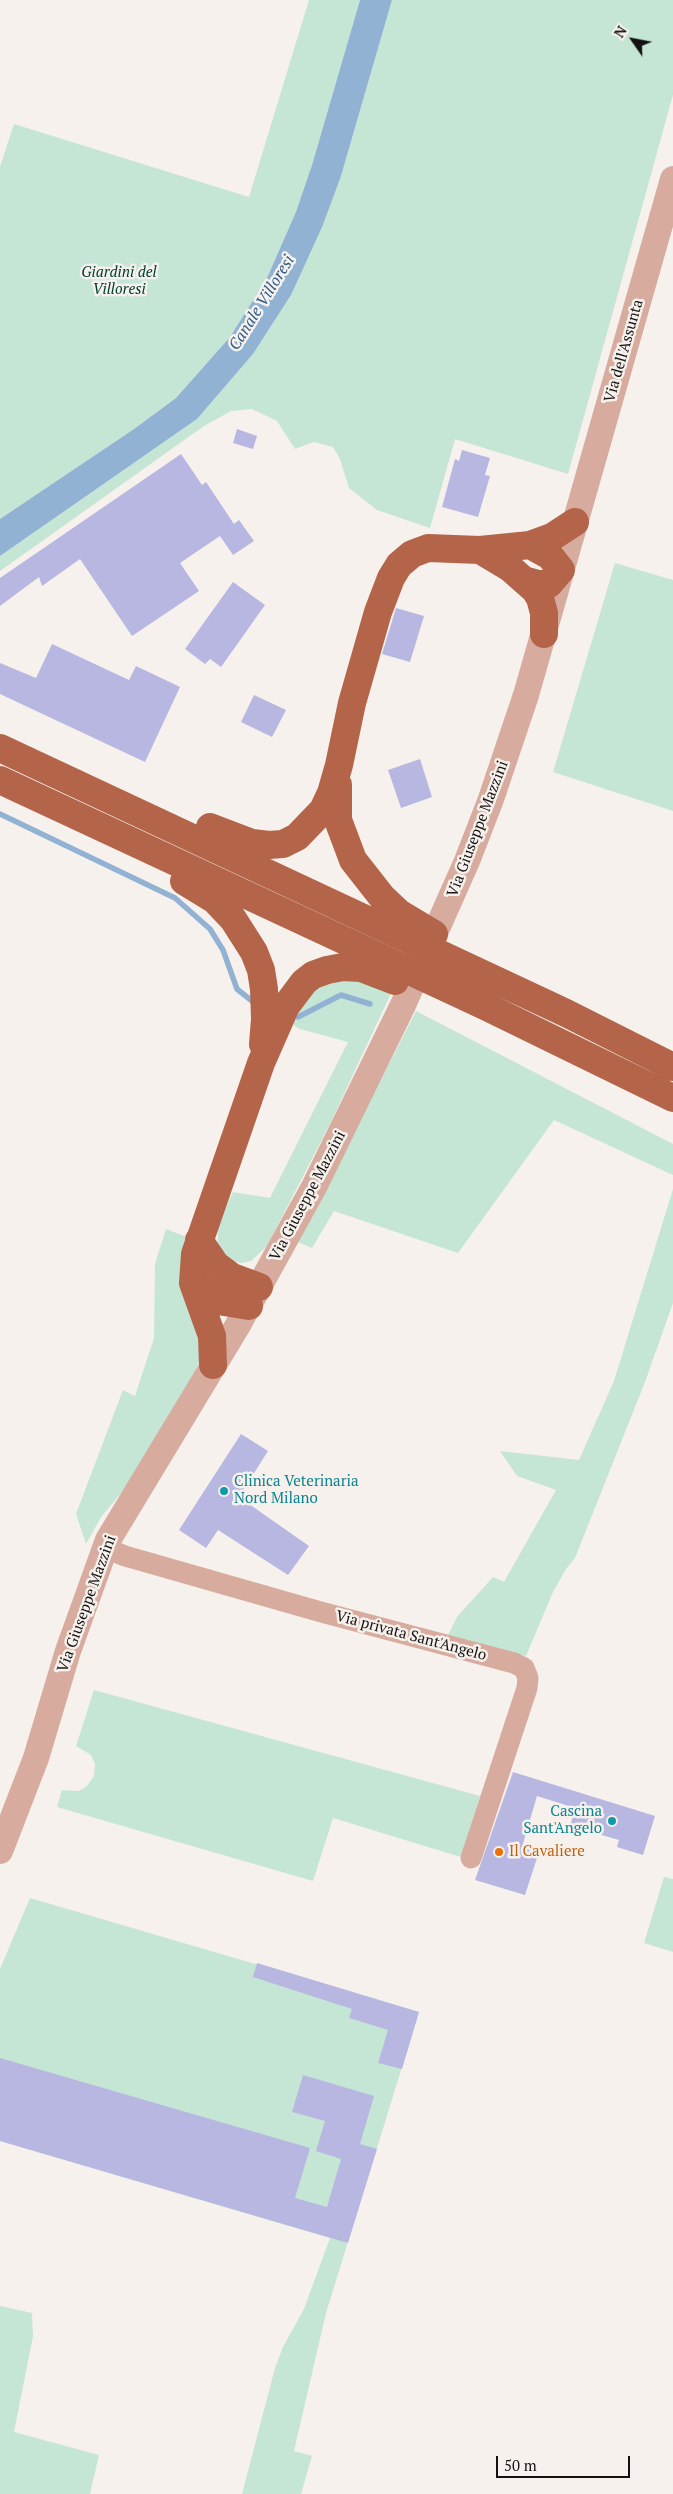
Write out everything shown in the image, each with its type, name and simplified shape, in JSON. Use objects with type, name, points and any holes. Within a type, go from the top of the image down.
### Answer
[{"type":"highway","points":[[111,799],[150,802],[229,836],[252,843],[283,844],[297,837],[323,810],[331,793],[352,703],[378,612],[391,578],[399,566],[412,554],[428,548],[480,550],[530,545],[552,537],[575,522]]},
{"type":"highway","points":[[480,550],[527,580],[538,584],[549,584],[561,570],[550,556],[530,545]]},
{"type":"highway","points":[[527,580],[540,598],[544,613],[544,634]]},
{"type":"highway","points":[[0,748],[566,1013],[673,1067]]},
{"type":"highway","points":[[339,765],[336,802],[338,820],[344,841],[353,860],[382,897],[418,926],[494,964],[566,1013]]},
{"type":"highway","points":[[0,780],[485,1006],[673,1098]]},
{"type":"highway","points":[[99,825],[103,834],[116,847],[182,880],[215,900],[245,936],[261,970],[264,989],[265,1019],[261,1062]]},
{"type":"highway","points":[[213,1365],[212,1336],[194,1283],[193,1268],[199,1240],[261,1062],[286,1006],[295,992],[313,975],[342,967],[374,972],[467,1014],[485,1006]]},
{"type":"highway","points":[[199,1240],[216,1265],[254,1296]]},
{"type":"highway","points":[[194,1283],[218,1301],[254,1296]]},
{"type":"street","name":"Via dell'Assunta","points":[[575,522],[673,179]]},
{"type":"street","name":"Via Giuseppe Mazzini","points":[[0,1851],[36,1758],[68,1651],[105,1548],[254,1296],[318,1178],[443,919],[504,763],[544,634],[575,522]]},
{"type":"street","name":"Via privata Sant'Angelo","points":[[105,1548],[126,1556],[274,1599],[514,1663],[524,1668],[528,1678],[527,1688],[471,1858]]},
{"type":"street","points":[[0,1828],[36,1758]]},
{"type":"green space","name":"Giardini del Villoresi","points":[[309,0],[360,0],[312,165],[296,213],[267,278],[230,337],[176,398],[134,429],[0,519],[0,167],[14,124],[249,197]]},
{"type":"green space","points":[[392,0],[673,0],[673,95],[568,474],[455,439],[430,528],[377,510],[349,488],[340,459],[333,447],[314,442],[295,449],[277,421],[252,409],[231,411],[204,426],[0,571],[0,556],[197,419],[253,354],[291,295],[341,176]]},
{"type":"green space","points":[[615,563],[673,580],[673,811],[553,772]]},
{"type":"green space","points":[[331,977],[394,987],[328,1128],[267,1246],[251,1261],[241,1263],[230,1260],[222,1253],[218,1242],[218,1231],[221,1216],[233,1192],[270,1198],[348,1042],[300,1029],[290,1023],[305,994]]},
{"type":"green space","points":[[416,1011],[673,1144],[673,1175],[554,1120],[458,1253],[334,1211],[312,1248],[298,1242]]},
{"type":"green space","points":[[673,1189],[673,1303],[645,1382],[575,1558],[566,1569],[553,1592],[526,1656],[448,1635],[457,1617],[493,1577],[504,1582],[556,1490],[517,1476],[500,1451],[579,1460],[614,1381]]},
{"type":"green space","points":[[166,1229],[189,1238],[201,1332],[200,1360],[192,1379],[131,1481],[101,1517],[86,1544],[76,1514],[123,1390],[135,1396],[154,1338],[155,1264]]},
{"type":"green space","points":[[94,1690],[480,1796],[461,1857],[333,1818],[313,1881],[57,1807],[62,1790],[79,1791],[87,1786],[94,1776],[95,1764],[91,1755],[76,1746]]},
{"type":"green space","points":[[664,1877],[673,1879],[673,1952],[644,1943]]},
{"type":"green space","points":[[30,1898],[419,2012],[326,2313],[294,2451],[312,2456],[301,2494],[242,2494],[275,2368],[283,2347],[304,2309],[330,2238],[0,2141],[0,1969]]},
{"type":"green space","points":[[0,2306],[32,2313],[33,2336],[14,2432],[99,2455],[90,2494],[0,2494]]},
{"type":"water","name":"Canale Villoresi","points":[[360,0],[392,0],[341,176],[322,227],[291,295],[253,354],[197,419],[0,556],[0,519],[134,429],[176,398],[230,337],[267,278],[296,212],[312,165]]},
{"type":"building","points":[[237,429],[257,436],[253,449],[233,443]]},
{"type":"building","points":[[462,450],[490,458],[485,475],[490,476],[478,517],[442,507],[455,459],[459,461]]},
{"type":"building","points":[[181,454],[202,485],[206,482],[234,524],[239,520],[254,541],[233,555],[220,536],[180,563],[199,591],[132,636],[80,559],[42,586],[39,577],[0,606],[0,578]]},
{"type":"building","points":[[233,582],[265,605],[221,667],[210,659],[205,664],[185,649]]},
{"type":"building","points":[[396,608],[424,616],[410,662],[382,654]]},
{"type":"building","points":[[52,644],[129,680],[136,666],[180,687],[145,762],[0,694],[0,663],[36,678]]},
{"type":"building","points":[[254,695],[286,710],[272,737],[241,722]]},
{"type":"building","points":[[420,759],[432,797],[401,808],[388,770]]},
{"type":"building","points":[[241,1434],[268,1451],[239,1497],[309,1546],[288,1575],[218,1530],[206,1548],[179,1530]]},
{"type":"building","points":[[513,1772],[655,1816],[643,1855],[617,1847],[619,1840],[570,1826],[575,1808],[537,1796],[522,1847],[539,1852],[525,1895],[475,1880]]},
{"type":"building","points":[[257,1963],[419,2012],[402,2069],[378,2063],[388,2030],[349,2018],[352,2009],[253,1977]]},
{"type":"building","points":[[0,2058],[310,2148],[295,2198],[327,2207],[341,2159],[316,2151],[325,2121],[292,2112],[303,2075],[374,2096],[360,2144],[377,2149],[348,2243],[0,2141]]},
{"type":"waterway","points":[[0,814],[175,898],[210,929],[223,950],[237,989],[252,1001]]},
{"type":"waterway","points":[[298,1017],[341,995],[370,1004]]},
{"type":"place","name":"Clinica Veterinaria Nord Milano","points":[[224,1491]]},
{"type":"place","name":"Cascina Sant'Angelo","points":[[612,1821]]},
{"type":"place","name":"Il Cavaliere","points":[[499,1852]]}]
